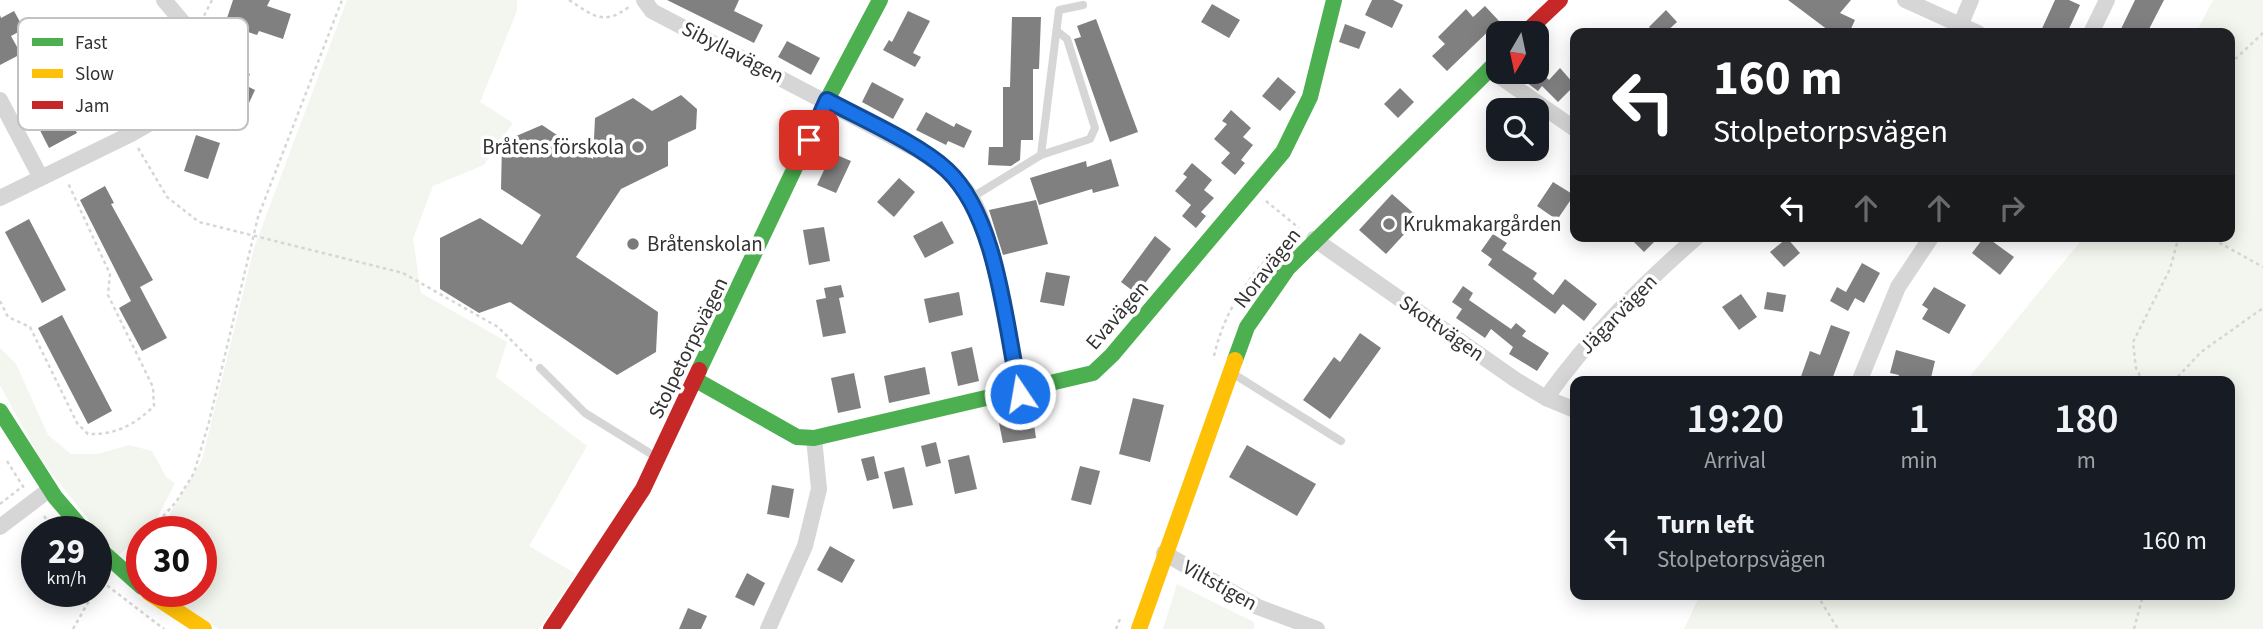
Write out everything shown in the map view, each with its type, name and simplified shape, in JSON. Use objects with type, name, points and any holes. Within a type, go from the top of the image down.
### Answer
[{"type":"street","points":[[164,0],[179,18]]},
{"type":"street","name":"Sibyllavägen","points":[[644,0],[652,11],[827,100],[944,168],[971,198],[981,218],[1020,394]]},
{"type":"street","name":"Stolpetorpsvägen","points":[[551,629],[643,489],[827,100],[880,0]]},
{"type":"street","name":"Evavägen","points":[[814,438],[1020,394],[1093,373],[1112,355],[1283,152],[1308,110],[1334,0]]},
{"type":"street","points":[[1538,21],[1560,0]]},
{"type":"street","points":[[1905,0],[1957,28]]},
{"type":"street","points":[[1959,28],[1971,0]]},
{"type":"street","points":[[2093,28],[2107,0]]},
{"type":"street","name":"Noravägen","points":[[1139,629],[1247,327],[1288,268],[1314,239],[1486,73]]},
{"type":"street","name":"Noravägen","points":[[1518,84],[1570,125]]},
{"type":"street","points":[[0,100],[40,176]]},
{"type":"street","points":[[0,198],[138,130]]},
{"type":"street","name":"Skottvägen","points":[[1314,239],[1546,398],[1570,408]]},
{"type":"street","name":"Jägarvägen","points":[[1546,398],[1597,332],[1627,299],[1691,242]]},
{"type":"street","points":[[1861,376],[1898,287],[1928,242]]},
{"type":"street","points":[[695,380],[797,436],[814,438],[819,489],[805,546],[768,629]]},
{"type":"street","points":[[0,411],[50,489],[72,516]]},
{"type":"street","points":[[0,527],[50,489]]},
{"type":"street","name":"Viltstigen","points":[[1164,553],[1258,607],[1317,629]]},
{"type":"street","points":[[112,560],[126,573]]},
{"type":"street","points":[[171,607],[204,629]]},
{"type":"lane","points":[[1041,155],[1059,10],[1083,5]]},
{"type":"lane","points":[[971,198],[1041,155],[1090,139],[1095,128],[1068,39],[1057,30]]},
{"type":"lane","points":[[540,368],[599,424],[658,458]]},
{"type":"lane","points":[[1230,371],[1341,441]]},
{"type":"path","points":[[203,18],[212,0]]},
{"type":"path","points":[[163,516],[180,496],[200,455],[267,190],[342,0]]},
{"type":"path","points":[[569,0],[597,17],[611,19],[637,0]]},
{"type":"path","points":[[2235,59],[2263,33]]},
{"type":"path","points":[[131,134],[153,177],[192,219],[215,229],[403,273],[498,327],[540,368]]},
{"type":"path","points":[[0,301],[8,317],[30,327],[77,422],[88,435],[109,435],[138,421],[154,406],[153,387],[108,295],[110,274],[61,167]]},
{"type":"path","points":[[1251,190],[1299,228]]},
{"type":"path","points":[[2140,376],[2136,368],[2133,342],[2170,270],[2177,242]]},
{"type":"path","points":[[2218,242],[2263,267]]},
{"type":"path","points":[[2179,376],[2202,352],[2263,308]]},
{"type":"path","points":[[0,503],[23,486]]},
{"type":"path","points":[[112,589],[164,629]]},
{"type":"path","points":[[1820,600],[1838,629]]},
{"type":"path","points":[[2134,629],[2142,600]]},
{"type":"path","points":[[73,629],[85,607]]},
{"type":"shaded area","points":[[347,0],[517,0],[517,11],[480,102],[513,123],[484,165],[433,186],[413,239],[421,293],[507,342],[496,377],[587,446],[529,546],[576,574],[539,629],[219,629],[181,607],[217,607],[217,516],[169,516],[202,460],[254,248]]},
{"type":"shaded area","points":[[2213,0],[2263,0],[2263,629],[1684,629],[1698,600],[2235,600],[2235,376],[1970,376],[2080,242],[2235,242],[2235,28],[2199,28]]},
{"type":"shaded area","points":[[0,348],[16,364],[48,435],[71,454],[98,454],[129,445],[152,451],[166,477],[175,483],[158,516],[126,516],[126,548],[118,556],[112,549],[112,516],[86,516],[40,459],[0,385]]},
{"type":"shaded area","points":[[1177,584],[1254,622],[1254,629],[1163,629]]},
{"type":"building","points":[[233,0],[270,0],[267,6],[291,14],[283,39],[259,31],[257,35],[248,32],[248,18],[227,18]]},
{"type":"building","points":[[667,0],[739,0],[734,11],[763,25],[754,43]]},
{"type":"building","points":[[1372,0],[1393,0],[1403,5],[1392,28],[1365,15]]},
{"type":"building","points":[[1788,0],[1851,0],[1840,13],[1855,20],[1851,28],[1825,28]]},
{"type":"building","points":[[2055,0],[2069,0],[2080,5],[2069,28],[2042,28]]},
{"type":"building","points":[[2135,0],[2164,0],[2150,28],[2121,28]]},
{"type":"building","points":[[1212,4],[1240,20],[1229,38],[1201,22]]},
{"type":"building","points":[[1485,6],[1499,21],[1486,21],[1486,34],[1447,71],[1432,56],[1445,44],[1438,37],[1466,9],[1473,17]]},
{"type":"building","points":[[1666,10],[1677,22],[1670,28],[1649,27]]},
{"type":"building","points":[[14,11],[18,18],[18,32],[11,36],[18,49],[18,56],[0,65],[0,15],[1,18]]},
{"type":"building","points":[[908,11],[930,21],[913,53],[921,57],[915,67],[883,50],[889,40],[892,42]]},
{"type":"building","points":[[1012,17],[1041,17],[1039,69],[1033,69],[1033,140],[1021,140],[1020,160],[1011,166],[988,165],[989,147],[1003,147],[1003,87],[1010,87]]},
{"type":"building","points":[[1096,19],[1138,132],[1110,142],[1074,39],[1081,37],[1077,26]]},
{"type":"building","points":[[1345,24],[1366,32],[1359,49],[1339,42]]},
{"type":"building","points":[[787,41],[820,58],[811,75],[778,57]]},
{"type":"building","points":[[1560,68],[1570,79],[1570,90],[1558,102],[1542,86],[1538,91],[1529,84],[1549,84],[1549,80]]},
{"type":"building","points":[[1278,77],[1296,92],[1280,111],[1262,96]]},
{"type":"building","points":[[872,82],[904,99],[893,119],[862,102]]},
{"type":"building","points":[[248,86],[255,90],[248,105]]},
{"type":"building","points":[[1400,88],[1414,102],[1398,118],[1384,104]]},
{"type":"building","points":[[681,95],[697,109],[696,129],[668,142],[668,166],[621,189],[576,257],[658,312],[656,352],[617,375],[510,302],[479,313],[440,289],[440,238],[480,218],[522,245],[541,215],[501,189],[502,142],[542,125],[593,159],[595,118],[633,98],[652,111]]},
{"type":"building","points":[[1231,110],[1251,128],[1243,137],[1253,145],[1241,160],[1245,163],[1235,175],[1221,163],[1230,153],[1214,139],[1227,124],[1222,121]]},
{"type":"building","points":[[926,112],[954,127],[956,123],[972,131],[964,148],[948,141],[946,145],[916,130]]},
{"type":"building","points":[[40,130],[75,130],[77,133],[49,148]]},
{"type":"building","points":[[196,135],[220,143],[208,179],[184,171]]},
{"type":"building","points":[[832,153],[851,161],[836,193],[817,185]]},
{"type":"building","points":[[1111,159],[1119,186],[1093,193],[1092,189],[1039,205],[1030,178],[1086,161],[1087,167]]},
{"type":"building","points":[[1192,163],[1212,180],[1204,190],[1214,198],[1201,212],[1206,216],[1196,228],[1182,216],[1191,205],[1175,191],[1187,177],[1183,174]]},
{"type":"building","points":[[899,178],[915,192],[894,217],[877,202]]},
{"type":"building","points":[[1553,182],[1570,193],[1570,201],[1557,220],[1537,206]]},
{"type":"building","points":[[105,186],[114,203],[111,204],[153,280],[140,287],[167,338],[142,351],[119,308],[131,301],[80,200]]},
{"type":"building","name":"Krukmakargården","points":[[1392,194],[1419,218],[1386,254],[1359,230]]},
{"type":"building","points":[[1036,200],[1048,244],[1003,255],[989,210]]},
{"type":"building","points":[[29,219],[66,290],[42,303],[5,232]]},
{"type":"building","points":[[942,221],[954,243],[925,258],[913,236]]},
{"type":"building","points":[[824,227],[830,261],[809,265],[803,230]]},
{"type":"building","points":[[1493,234],[1507,243],[1502,250],[1537,273],[1533,279],[1553,295],[1565,279],[1597,304],[1584,321],[1563,304],[1555,314],[1488,265],[1492,259],[1481,251]]},
{"type":"building","points":[[1155,236],[1171,249],[1137,294],[1121,282]]},
{"type":"building","points":[[1634,242],[1654,242],[1644,252]]},
{"type":"building","points":[[1782,242],[1790,242],[1800,253],[1784,267],[1770,252]]},
{"type":"building","points":[[1980,242],[1993,242],[2014,257],[2000,275],[1972,253]]},
{"type":"building","points":[[1862,263],[1880,273],[1864,303],[1855,298],[1848,311],[1830,301],[1837,287],[1846,292]]},
{"type":"building","points":[[1046,272],[1070,276],[1064,306],[1040,302]]},
{"type":"building","points":[[841,285],[844,297],[839,298],[846,333],[823,337],[816,300],[826,298],[824,288]]},
{"type":"building","points":[[1463,286],[1473,293],[1469,300],[1511,329],[1516,323],[1526,331],[1522,336],[1549,353],[1537,371],[1509,354],[1513,347],[1491,329],[1485,338],[1456,318],[1462,309],[1452,302]]},
{"type":"building","points":[[1934,287],[1966,305],[1949,334],[1922,319],[1928,309],[1922,305]]},
{"type":"building","points":[[959,292],[963,315],[929,323],[924,299]]},
{"type":"building","points":[[1767,292],[1786,295],[1783,312],[1764,309]]},
{"type":"building","points":[[1741,294],[1757,317],[1739,330],[1722,307]]},
{"type":"building","points":[[62,315],[112,411],[88,424],[38,328]]},
{"type":"building","points":[[1831,325],[1850,332],[1833,376],[1801,376],[1810,351],[1820,355]]},
{"type":"building","points":[[1360,333],[1381,348],[1330,419],[1303,400],[1334,357],[1340,362]]},
{"type":"building","points":[[972,347],[979,381],[958,386],[951,352]]},
{"type":"building","points":[[1896,350],[1935,361],[1931,376],[1899,376],[1890,373]]},
{"type":"building","points":[[925,367],[930,394],[889,403],[884,376]]},
{"type":"building","points":[[854,373],[861,408],[838,413],[831,378]]},
{"type":"building","points":[[1133,398],[1164,405],[1150,462],[1119,454]]},
{"type":"building","points":[[1033,418],[1036,438],[1003,443],[999,423]]},
{"type":"building","points":[[936,442],[941,463],[926,467],[921,446]]},
{"type":"building","points":[[1247,445],[1316,484],[1297,516],[1229,477]]},
{"type":"building","points":[[969,455],[977,489],[955,494],[948,460]]},
{"type":"building","points":[[874,456],[879,478],[867,481],[861,459]]},
{"type":"building","points":[[1080,466],[1100,471],[1091,505],[1071,500]]},
{"type":"building","points":[[904,467],[913,505],[893,509],[884,472]]},
{"type":"building","points":[[772,485],[794,489],[789,518],[767,514]]},
{"type":"building","points":[[830,546],[855,560],[842,583],[817,570]]},
{"type":"building","points":[[747,573],[765,583],[754,606],[735,597]]},
{"type":"building","points":[[688,608],[707,616],[701,629],[679,629]]},
{"type":"traffic: fast","points":[[699,370],[827,100],[880,0]]},
{"type":"traffic: fast","points":[[696,380],[797,437],[814,438],[1093,373],[1112,355],[1283,152],[1310,97],[1334,0]]},
{"type":"traffic: fast","points":[[1235,360],[1247,327],[1288,268],[1486,73]]},
{"type":"traffic: fast","points":[[0,411],[55,497],[71,516]]},
{"type":"traffic: fast","points":[[112,560],[126,573]]},
{"type":"traffic: slow","points":[[1139,629],[1235,360]]},
{"type":"traffic: slow","points":[[171,607],[204,629]]},
{"type":"traffic: jam","points":[[1538,21],[1560,0]]},
{"type":"traffic: jam","points":[[551,629],[643,489],[699,370]]},
{"type":"place","name":"Bråtens förskola","points":[[638,147]]},
{"type":"place","name":"Krukmakargården","points":[[1389,224]]},
{"type":"place","name":"Bråtenskolan","points":[[633,244]]},
{"type":"route","points":[[809,140],[827,100],[919,151],[961,184],[981,218],[990,249],[1020,394]]}]
